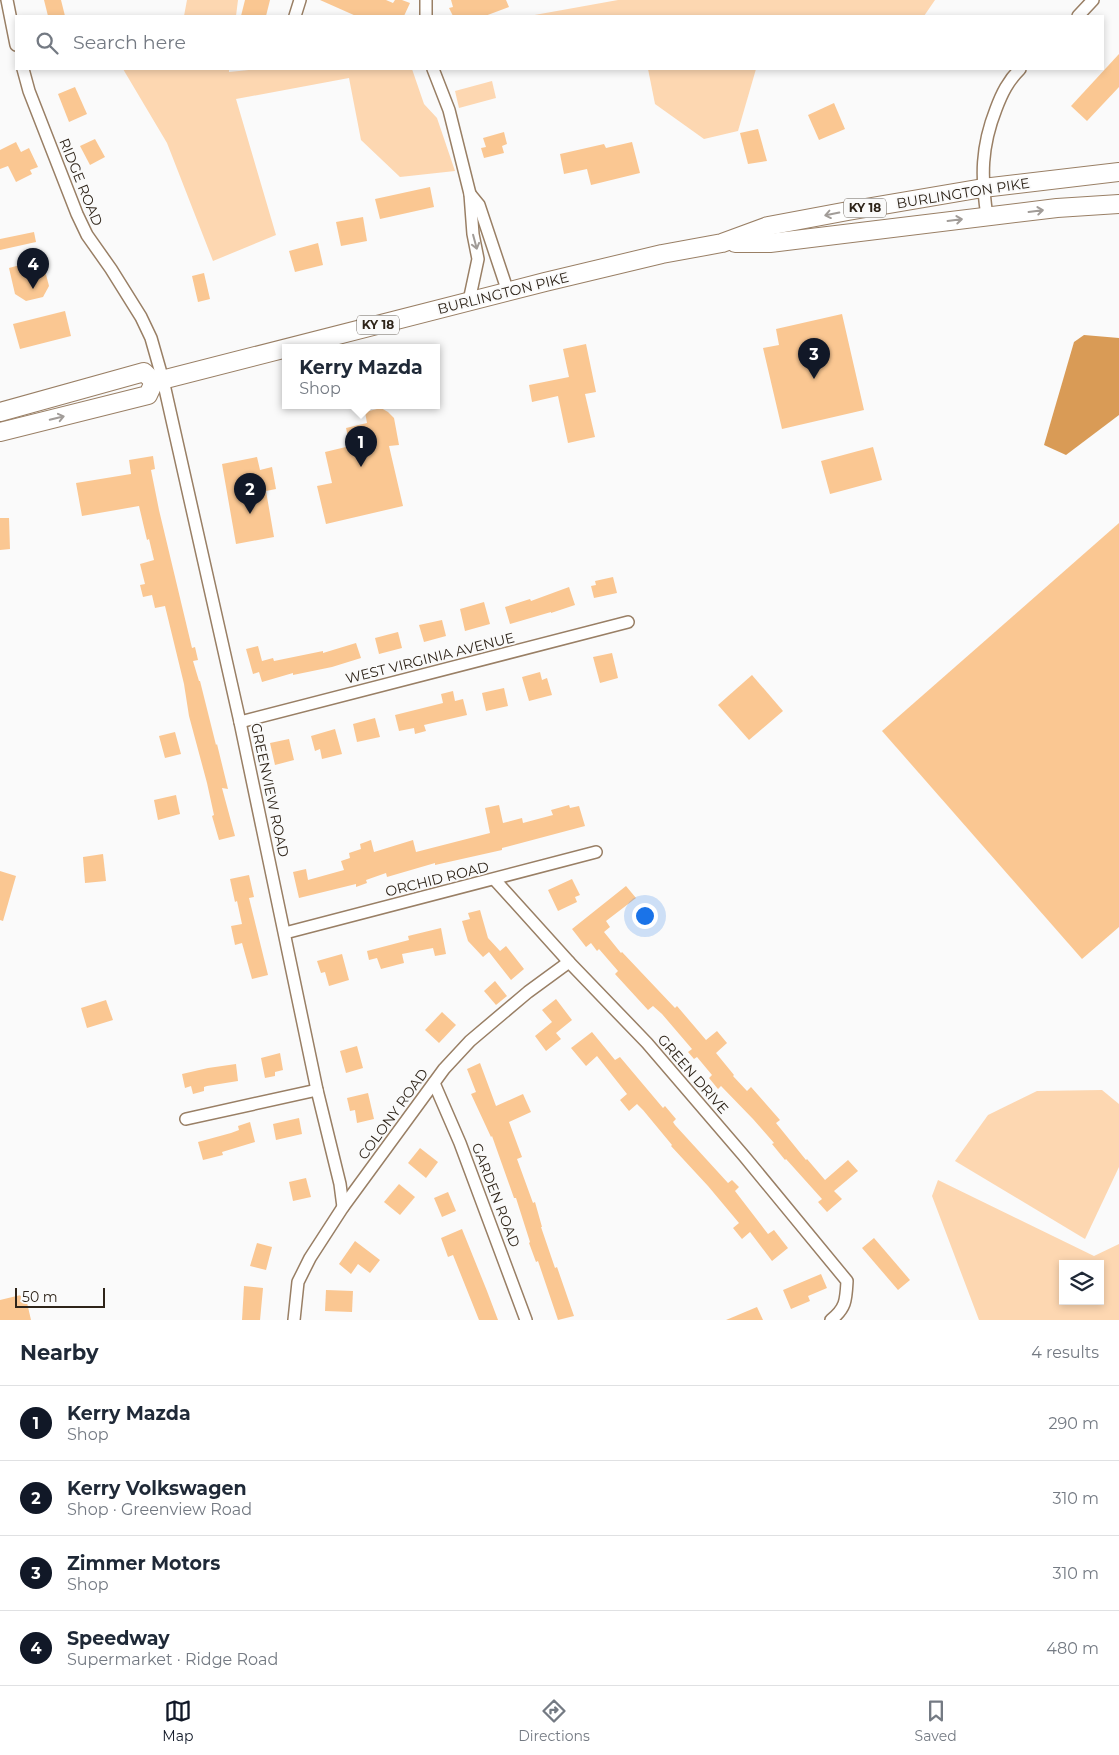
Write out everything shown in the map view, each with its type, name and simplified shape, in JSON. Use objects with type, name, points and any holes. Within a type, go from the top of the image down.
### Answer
[{"type":"main road","name":"BURLINGTON PIKE","points":[[302,344],[662,254],[722,243],[768,226],[983,188],[1119,172]]},
{"type":"main road","name":"BURLINGTON PIKE","points":[[722,243],[770,244],[987,216],[1057,208],[1119,204]]},
{"type":"main road","name":"BURLINGTON PIKE","points":[[0,432],[148,395],[159,381],[282,349]]},
{"type":"main road","points":[[0,412],[144,372],[159,381]]},
{"type":"street","points":[[7,0],[15,40]]},
{"type":"street","points":[[295,15],[300,0]]},
{"type":"street","points":[[426,0],[426,15]]},
{"type":"street","points":[[1079,15],[1093,0]]},
{"type":"street","name":"RIDGE ROAD","points":[[23,70],[29,91],[87,235],[111,269],[151,338],[159,381]]},
{"type":"street","points":[[433,70],[449,110],[470,194],[473,234],[478,259],[469,301]]},
{"type":"street","points":[[987,216],[983,188],[982,159],[990,123],[1002,92],[1010,79],[1019,70]]},
{"type":"street","points":[[470,194],[479,205],[508,292]]},
{"type":"street","name":"GREENVIEW ROAD","points":[[159,381],[240,722],[317,1090],[340,1184],[343,1207]]},
{"type":"street","name":"WEST VIRGINIA AVENUE","points":[[240,722],[628,622]]},
{"type":"street","name":"ORCHID ROAD","points":[[285,933],[495,880],[596,852]]},
{"type":"street","name":"GREEN DRIVE","points":[[495,880],[568,962],[646,1043],[744,1156],[847,1281],[846,1300],[842,1311],[831,1320]]},
{"type":"street","name":"COLONY ROAD","points":[[294,1320],[298,1282],[310,1258],[343,1207],[444,1069],[470,1041],[528,992],[568,962]]},
{"type":"street","name":"GARDEN ROAD","points":[[434,1083],[460,1143],[526,1320]]},
{"type":"street","points":[[186,1120],[317,1090]]},
{"type":"shaded area","points":[[187,0],[238,0],[236,15],[184,15]]},
{"type":"shaded area","points":[[618,0],[935,0],[925,15],[535,15]]},
{"type":"shaded area","points":[[124,70],[229,70],[229,72],[248,70],[412,70],[424,104],[437,118],[455,171],[400,177],[361,140],[349,78],[236,99],[276,235],[213,261],[167,143]]},
{"type":"shaded area","points":[[648,70],[756,70],[738,131],[704,139],[655,104]]},
{"type":"shaded area","points":[[492,81],[496,98],[459,108],[455,91]]},
{"type":"shaded area","points":[[1084,335],[1119,338],[1119,415],[1066,455],[1044,445],[1074,342]]},
{"type":"shaded area","points":[[1102,1090],[1119,1104],[1119,1167],[1085,1239],[955,1161],[988,1115],[1037,1091]]},
{"type":"shaded area","points":[[938,1180],[1094,1256],[1119,1244],[1119,1320],[979,1320],[932,1196]]},
{"type":"building","points":[[44,0],[61,0],[65,15],[48,15]]},
{"type":"building","points":[[245,0],[270,0],[266,15],[241,15]]},
{"type":"building","points":[[320,0],[386,0],[393,3],[395,0],[402,0],[410,3],[404,15],[354,15]]},
{"type":"building","points":[[451,0],[506,0],[509,7],[488,15],[452,15],[449,8],[453,7]]},
{"type":"building","points":[[1119,54],[1119,87],[1087,121],[1071,106]]},
{"type":"building","points":[[75,87],[87,114],[69,122],[58,94]]},
{"type":"building","points":[[834,103],[845,129],[819,140],[808,115]]},
{"type":"building","points":[[758,129],[767,161],[748,164],[740,133]]},
{"type":"building","points":[[504,132],[507,144],[502,146],[504,153],[484,158],[481,148],[486,147],[483,138]]},
{"type":"building","points":[[95,139],[105,157],[90,165],[80,146]]},
{"type":"building","points":[[16,142],[21,152],[29,148],[38,167],[30,170],[32,174],[16,182],[8,166],[0,169],[0,150]]},
{"type":"building","points":[[632,142],[640,173],[591,185],[587,169],[564,174],[560,154],[604,144],[606,148]]},
{"type":"building","points":[[430,187],[434,207],[380,219],[375,199]]},
{"type":"building","points":[[363,217],[367,241],[341,246],[336,222]]},
{"type":"building","points":[[34,232],[36,242],[0,250],[0,239]]},
{"type":"building","points":[[318,243],[323,265],[295,272],[289,251]]},
{"type":"building","points":[[42,259],[49,286],[43,297],[26,301],[15,294],[9,268]]},
{"type":"building","points":[[204,273],[210,299],[198,302],[192,276]]},
{"type":"building","points":[[65,311],[71,336],[20,349],[13,324]]},
{"type":"building","points":[[842,314],[864,410],[782,429],[763,348],[779,345],[776,329]]},
{"type":"building","points":[[586,344],[596,392],[585,394],[595,437],[568,443],[558,396],[532,402],[529,385],[569,377],[563,349]]},
{"type":"building","points":[[383,409],[394,418],[399,445],[389,446],[403,506],[326,524],[317,486],[332,483],[325,452],[350,446],[346,428],[367,423],[365,412]]},
{"type":"building","points":[[873,447],[882,480],[830,494],[821,461]]},
{"type":"building","points":[[153,456],[155,469],[151,470],[159,510],[192,648],[195,647],[198,660],[193,661],[228,789],[222,788],[235,836],[219,840],[165,606],[155,608],[152,595],[143,597],[140,585],[145,584],[140,564],[154,560],[139,506],[82,516],[76,483],[131,474],[129,460]]},
{"type":"building","points":[[257,457],[260,470],[272,467],[276,489],[266,491],[274,537],[236,544],[222,464]]},
{"type":"building","points":[[0,518],[9,518],[10,549],[0,550]]},
{"type":"building","points":[[1119,523],[1119,927],[1082,959],[882,731]]},
{"type":"building","points":[[613,577],[617,593],[594,598],[591,586],[596,585],[595,581]]},
{"type":"building","points":[[569,587],[575,605],[510,624],[505,607],[530,599],[531,601]]},
{"type":"building","points":[[484,602],[490,624],[465,631],[460,609]]},
{"type":"building","points":[[442,620],[446,636],[424,642],[419,625]]},
{"type":"building","points":[[398,632],[402,648],[379,654],[375,638]]},
{"type":"building","points":[[356,643],[361,658],[332,667],[293,675],[293,673],[262,682],[259,672],[253,674],[246,649],[258,646],[262,661],[273,658],[274,661],[323,651],[323,653]]},
{"type":"building","points":[[612,653],[618,678],[600,683],[593,657]]},
{"type":"building","points":[[540,672],[542,680],[547,678],[552,695],[529,701],[522,677]]},
{"type":"building","points":[[752,675],[783,711],[749,740],[718,705]]},
{"type":"building","points":[[504,688],[508,706],[486,711],[482,693]]},
{"type":"building","points":[[453,691],[455,701],[463,699],[467,715],[424,725],[426,731],[415,734],[414,728],[399,731],[395,715],[443,703],[441,694]]},
{"type":"building","points":[[375,718],[380,737],[357,742],[353,724]]},
{"type":"building","points":[[335,729],[342,754],[322,759],[320,749],[315,751],[311,736]]},
{"type":"building","points":[[175,732],[181,754],[165,758],[159,736]]},
{"type":"building","points":[[289,739],[294,760],[275,765],[270,743]]},
{"type":"building","points":[[176,795],[180,814],[158,820],[154,800]]},
{"type":"building","points":[[499,805],[503,823],[522,818],[523,823],[553,815],[551,810],[569,805],[570,808],[579,806],[585,826],[502,848],[502,850],[435,865],[435,863],[387,877],[386,873],[366,880],[367,883],[356,887],[356,884],[299,898],[293,872],[306,869],[308,880],[344,870],[341,861],[350,858],[349,853],[361,849],[360,844],[371,840],[374,852],[413,840],[416,852],[490,833],[485,808]]},
{"type":"building","points":[[103,854],[106,881],[85,883],[83,857]]},
{"type":"building","points":[[0,871],[16,876],[3,921],[0,920]]},
{"type":"building","points":[[249,875],[254,897],[249,898],[268,975],[252,979],[242,943],[235,945],[231,926],[242,924],[230,879]]},
{"type":"building","points":[[572,879],[580,895],[575,897],[577,902],[558,911],[548,890]]},
{"type":"building","points":[[626,886],[636,898],[606,921],[610,927],[604,932],[621,953],[675,1008],[677,1006],[706,1040],[717,1031],[727,1043],[716,1053],[747,1091],[751,1087],[780,1120],[776,1123],[825,1180],[848,1160],[858,1171],[834,1191],[842,1199],[827,1212],[818,1202],[822,1199],[785,1160],[772,1144],[774,1143],[753,1119],[721,1086],[718,1089],[709,1078],[712,1075],[697,1057],[694,1059],[688,1052],[692,1049],[662,1014],[653,1006],[648,1010],[615,974],[618,971],[599,949],[597,951],[591,943],[586,947],[572,929]]},
{"type":"building","points":[[480,910],[488,938],[500,951],[506,946],[524,969],[511,980],[489,952],[483,957],[468,941],[462,921],[470,919],[468,913]]},
{"type":"building","points":[[441,928],[446,954],[435,956],[433,948],[402,954],[404,963],[381,969],[377,958],[369,960],[367,951],[409,940],[408,936]]},
{"type":"building","points":[[342,954],[349,980],[329,986],[325,972],[321,973],[317,961]]},
{"type":"building","points":[[495,981],[507,996],[496,1005],[484,991]]},
{"type":"building","points":[[556,999],[572,1020],[556,1033],[561,1039],[546,1051],[535,1036],[552,1022],[542,1010]]},
{"type":"building","points":[[106,1000],[113,1020],[87,1028],[81,1008]]},
{"type":"building","points":[[442,1012],[456,1025],[439,1043],[425,1030]]},
{"type":"building","points":[[592,1032],[615,1060],[620,1057],[663,1108],[665,1106],[676,1119],[673,1122],[675,1125],[728,1183],[732,1180],[739,1187],[735,1191],[768,1234],[774,1230],[788,1248],[772,1261],[750,1232],[742,1239],[733,1228],[739,1223],[671,1146],[643,1110],[637,1104],[629,1111],[620,1100],[627,1094],[597,1056],[586,1066],[571,1048]]},
{"type":"building","points":[[357,1046],[363,1068],[346,1073],[340,1051]]},
{"type":"building","points":[[280,1053],[283,1070],[275,1072],[275,1076],[265,1078],[261,1058]]},
{"type":"building","points":[[480,1063],[496,1106],[523,1094],[531,1112],[509,1122],[522,1157],[517,1159],[533,1203],[535,1202],[541,1227],[555,1268],[557,1267],[574,1316],[558,1320],[538,1261],[536,1262],[529,1243],[516,1198],[514,1198],[492,1136],[471,1094],[476,1092],[467,1069]]},
{"type":"building","points":[[236,1064],[238,1081],[207,1086],[204,1087],[204,1091],[193,1094],[191,1086],[185,1088],[182,1074]]},
{"type":"building","points":[[368,1093],[374,1119],[357,1123],[355,1110],[350,1111],[347,1098]]},
{"type":"building","points":[[299,1118],[302,1134],[276,1140],[273,1124]]},
{"type":"building","points":[[250,1122],[255,1142],[222,1152],[223,1155],[203,1160],[198,1142],[239,1130],[238,1126]]},
{"type":"building","points":[[420,1148],[438,1162],[426,1178],[408,1163]]},
{"type":"building","points":[[306,1178],[311,1197],[293,1201],[289,1182]]},
{"type":"building","points":[[399,1184],[415,1197],[400,1215],[384,1202]]},
{"type":"building","points":[[448,1192],[456,1211],[442,1217],[434,1198]]},
{"type":"building","points":[[462,1229],[498,1320],[479,1320],[453,1255],[448,1257],[441,1238]]},
{"type":"building","points":[[874,1238],[910,1280],[898,1290],[862,1248]]},
{"type":"building","points":[[355,1241],[380,1260],[370,1273],[358,1264],[351,1274],[339,1264]]},
{"type":"building","points":[[257,1243],[272,1247],[266,1270],[250,1266]]},
{"type":"building","points":[[821,1274],[827,1288],[808,1296],[810,1301],[791,1309],[783,1290]]},
{"type":"building","points":[[244,1286],[263,1288],[260,1320],[242,1320]]},
{"type":"building","points":[[326,1290],[353,1291],[352,1312],[325,1311]]},
{"type":"building","points":[[25,1294],[31,1320],[0,1320],[0,1300]]},
{"type":"building","points":[[757,1307],[763,1320],[726,1320]]},
{"type":"place","name":"Speedway","points":[[33,289]]},
{"type":"place","name":"Zimmer Motors","points":[[814,379]]},
{"type":"place","name":"Kerry Mazda","points":[[361,467]]},
{"type":"place","name":"Kerry Volkswagen","points":[[250,514]]}]
